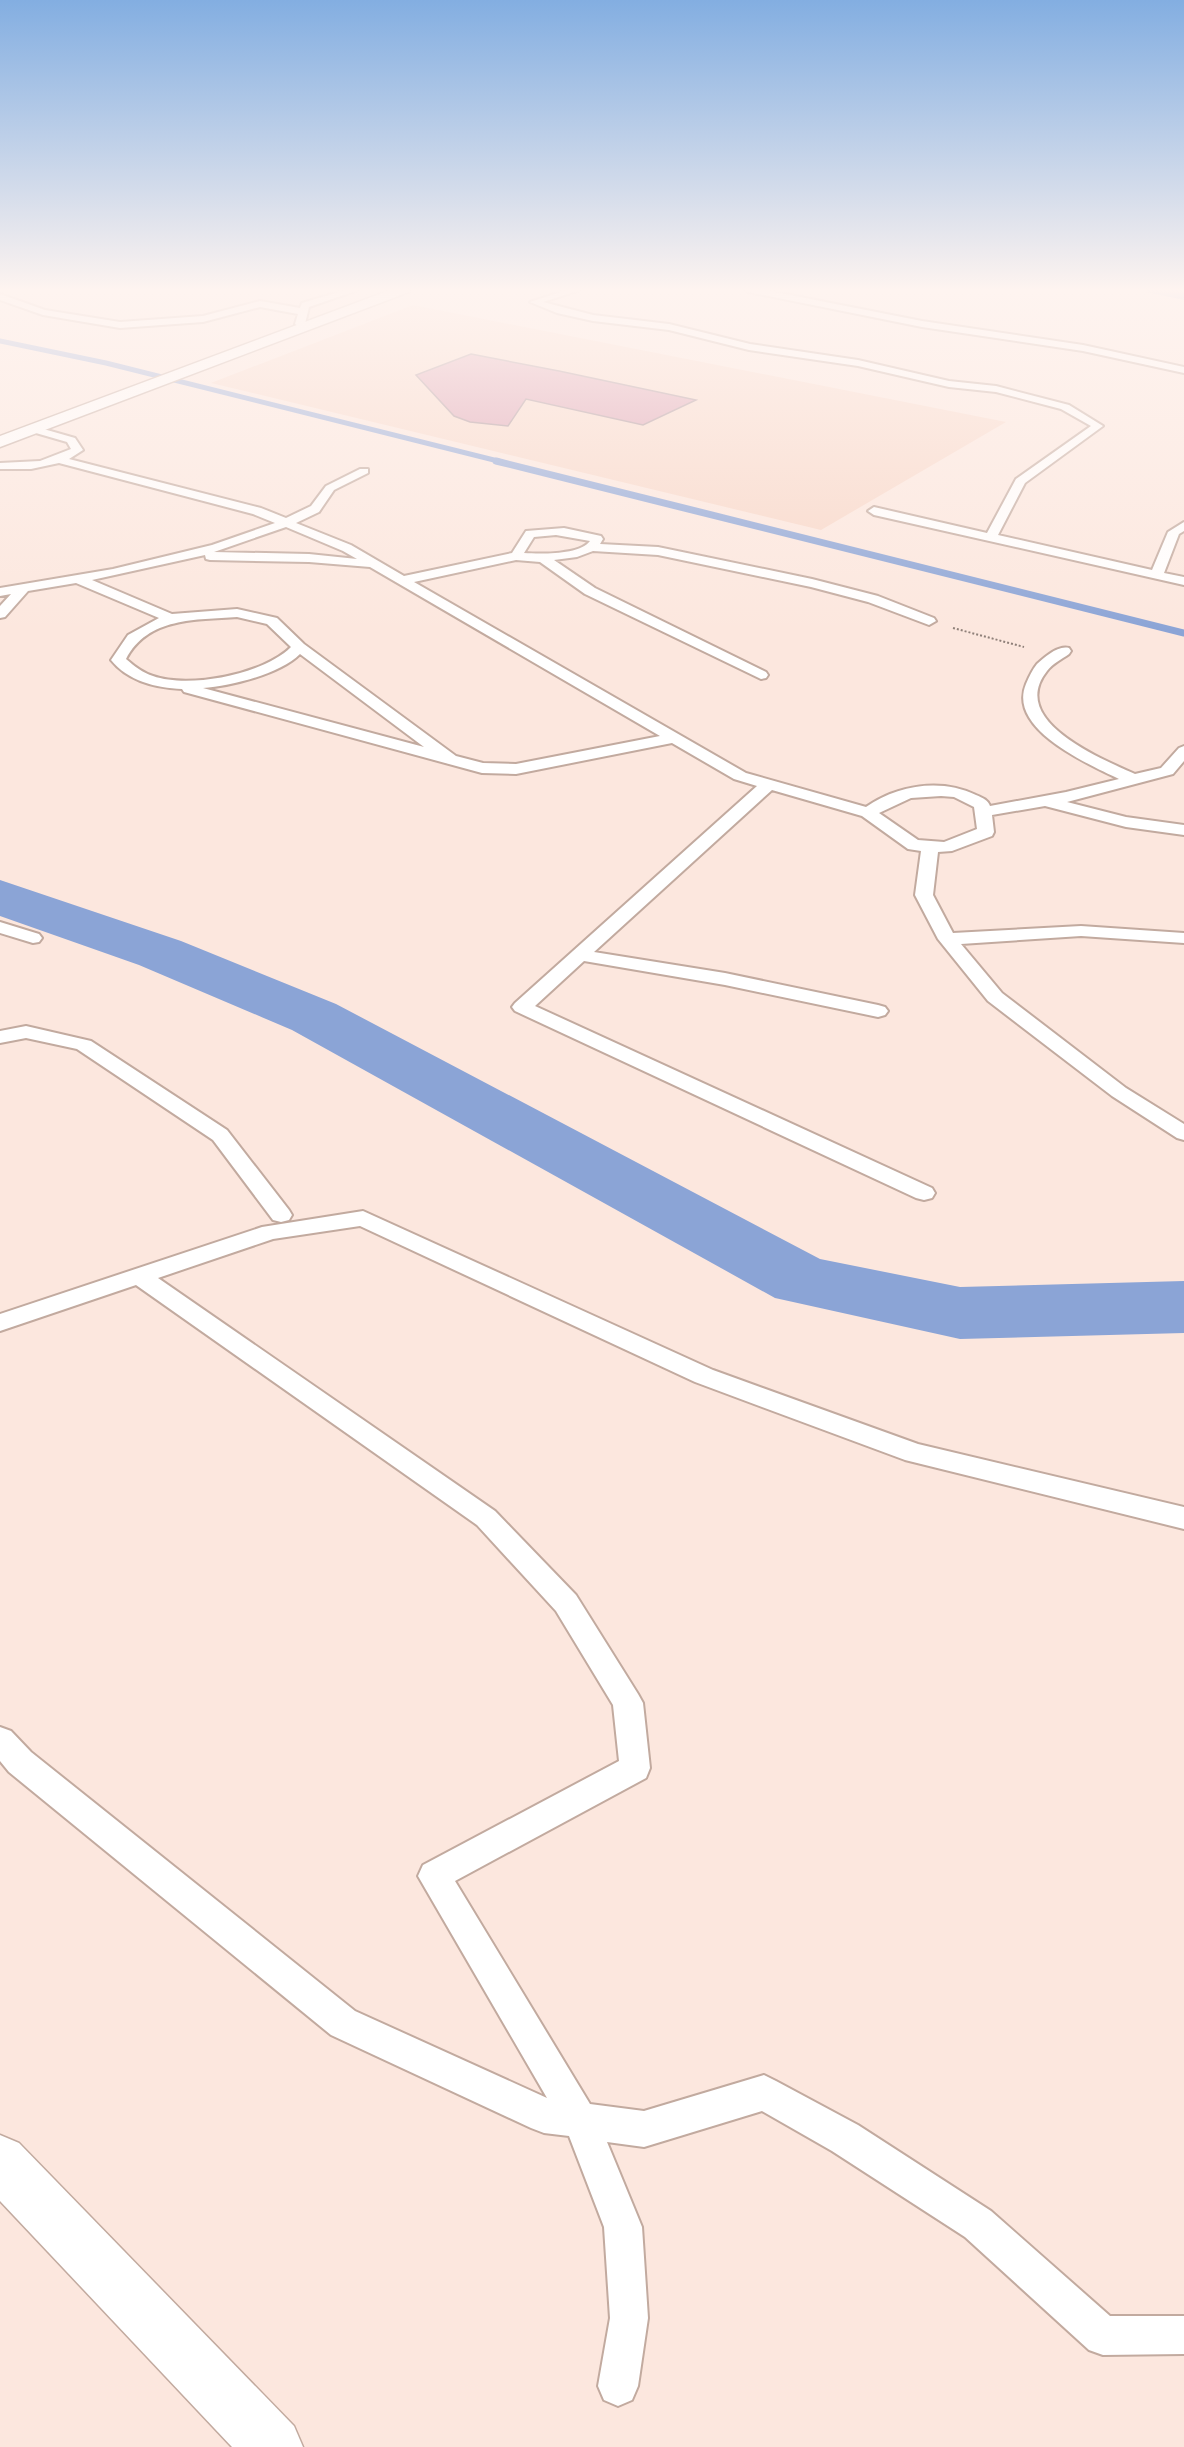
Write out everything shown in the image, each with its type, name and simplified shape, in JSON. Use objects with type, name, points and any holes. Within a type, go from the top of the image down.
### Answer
[{"type":"main road","points":[[0,442],[100,403]]},
{"type":"main road","points":[[0,2162],[273,2447]]},
{"type":"lane","points":[[991,537],[1020,480],[1098,426],[1065,407],[1050,403]]},
{"type":"lane","points":[[0,466],[32,465],[61,460],[76,450],[71,441],[33,429]]},
{"type":"lane","points":[[61,460],[257,511],[347,548],[740,776],[868,813],[914,845],[946,847],[986,832],[982,804],[953,792],[914,792],[881,803],[868,813]]},
{"type":"lane","points":[[0,592],[78,579],[216,548],[286,523],[315,509],[330,488],[364,471]]},
{"type":"lane","points":[[874,511],[1184,581]]},
{"type":"lane","points":[[1157,574],[1174,532],[1184,526]]},
{"type":"lane","points":[[516,556],[530,534],[553,529],[579,532],[597,539],[592,547]]},
{"type":"lane","points":[[403,580],[516,556],[543,558],[577,553],[592,547],[658,551],[801,580],[873,599],[929,621]]},
{"type":"lane","points":[[164,560],[220,555],[263,556],[377,565]]},
{"type":"lane","points":[[543,558],[591,591],[761,675]]},
{"type":"lane","points":[[78,579],[170,618]]},
{"type":"lane","points":[[0,614],[23,589]]},
{"type":"lane","points":[[450,759],[299,647],[272,621],[237,614],[170,618],[143,629],[126,643],[118,660],[129,672],[175,686],[482,768],[516,769],[674,738]]},
{"type":"lane","points":[[175,686],[211,683],[250,674],[284,661],[299,647]]},
{"type":"lane","points":[[1060,654],[1039,671],[1029,693],[1034,717],[1065,745],[1134,780]]},
{"type":"lane","points":[[983,812],[1045,801],[1167,771],[1184,751]]},
{"type":"lane","points":[[769,784],[522,1007],[924,1193]]},
{"type":"lane","points":[[1045,801],[1126,822],[1184,830]]},
{"type":"lane","points":[[930,846],[924,895],[947,939],[995,997],[1119,1092],[1184,1133]]},
{"type":"lane","points":[[0,927],[33,938]]},
{"type":"lane","points":[[947,939],[1081,931],[1184,938]]},
{"type":"lane","points":[[579,955],[725,979],[878,1011]]},
{"type":"lane","points":[[0,1037],[26,1032],[84,1045],[220,1135],[281,1215]]},
{"type":"lane","points":[[0,1323],[270,1232],[363,1218],[704,1376],[914,1453],[1184,1518]]},
{"type":"lane","points":[[139,1276],[486,1518],[566,1603],[628,1703],[634,1768],[434,1876],[580,2120],[623,2226],[628,2318],[618,2386]]},
{"type":"lane","points":[[0,1740],[20,1762],[343,2023],[544,2115],[644,2129],[764,2093],[845,2138],[978,2224],[1103,2336],[1177,2341]]},
{"type":"path","points":[[929,621],[1060,654]]},
{"type":"shaded area","points":[[295,403],[911,403],[1006,422],[821,530]]},
{"type":"building","points":[[442,403],[523,403],[508,426],[470,422],[454,416]]},
{"type":"building","points":[[545,403],[689,403],[643,425]]},
{"type":"waterway","points":[[267,403],[502,462]]},
{"type":"waterway","points":[[496,461],[1184,633]]},
{"type":"waterway","points":[[0,897],[160,953],[314,1017],[801,1280],[960,1313],[1184,1307]]}]
